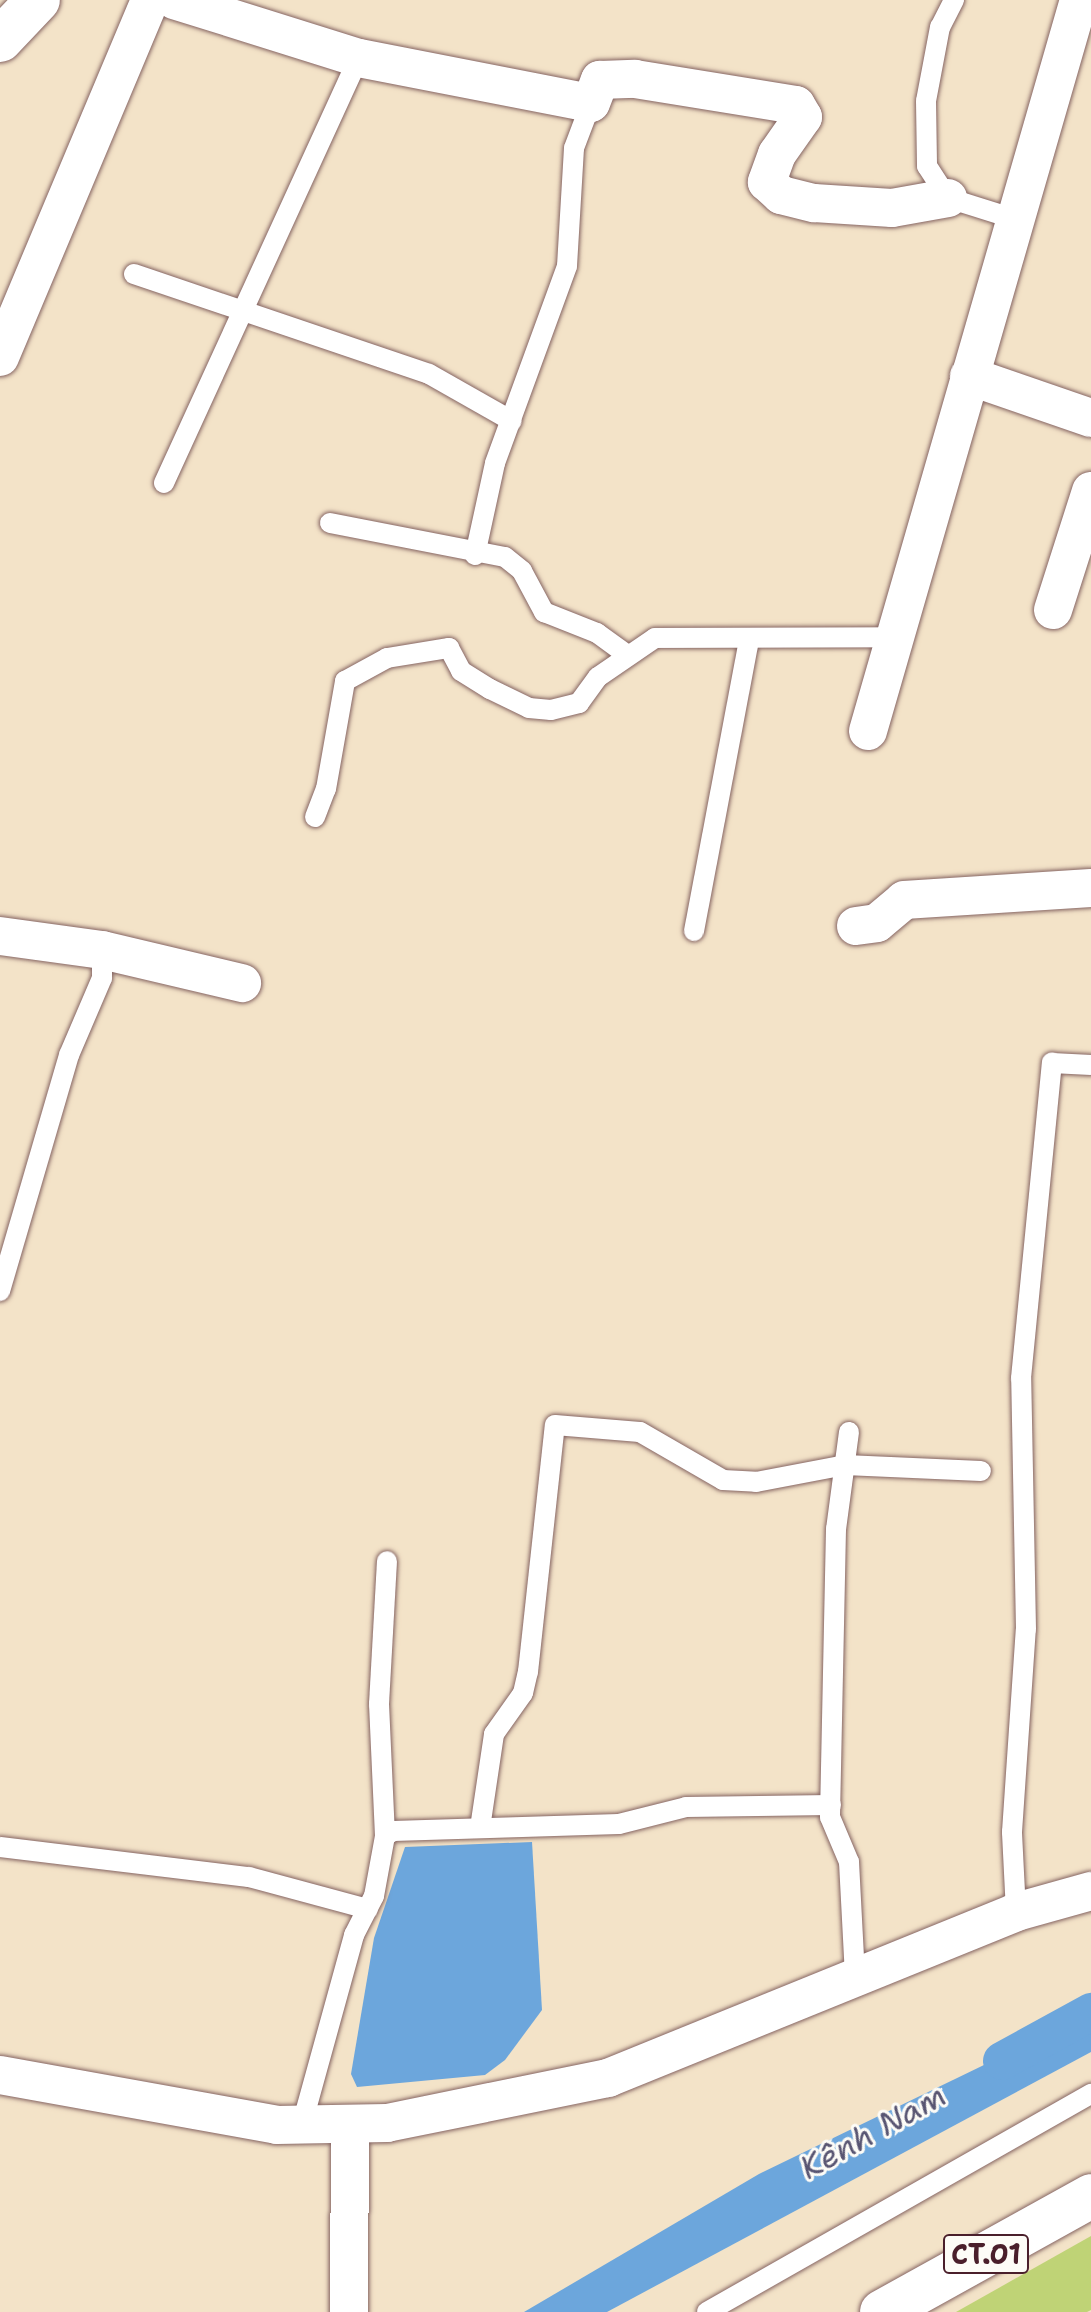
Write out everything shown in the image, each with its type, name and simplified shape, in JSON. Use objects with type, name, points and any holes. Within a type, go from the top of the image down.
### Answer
[{"type":"highway","name":"CT.01","points":[[882,2312],[1091,2196]]},
{"type":"street","points":[[0,357],[150,0]]},
{"type":"street","points":[[174,0],[359,58],[591,103],[600,80],[635,79],[796,105],[803,117],[777,154],[767,182],[781,195],[814,203],[892,208],[948,198]]},
{"type":"street","points":[[868,731],[1079,0],[1091,3]]},
{"type":"street","points":[[969,376],[1091,418]]},
{"type":"street","points":[[1053,610],[1091,491]]},
{"type":"street","points":[[856,926],[877,923],[904,900],[1091,888]]},
{"type":"street","points":[[0,936],[102,950],[242,983]]},
{"type":"street","points":[[0,2075],[277,2125],[387,2123],[608,2078],[1016,1912],[1091,1891]]},
{"type":"street","points":[[349,2312],[350,2124]]},
{"type":"lane","points":[[954,0],[940,27],[926,101],[927,166],[948,198],[1015,219]]},
{"type":"lane","points":[[164,483],[246,314],[359,58]]},
{"type":"lane","points":[[475,555],[495,463],[567,266],[574,148],[591,103]]},
{"type":"lane","points":[[134,274],[246,314],[350,344],[429,374],[512,421]]},
{"type":"lane","points":[[330,523],[475,555],[505,557],[522,571],[544,612],[597,633],[626,654]]},
{"type":"lane","points":[[315,817],[326,789],[345,681],[387,658],[449,648],[461,671],[490,689],[529,708],[551,710],[579,703],[598,677],[626,654],[655,638],[894,637]]},
{"type":"lane","points":[[694,931],[749,639]]},
{"type":"lane","points":[[0,1291],[69,1055],[102,978],[102,950]]},
{"type":"lane","points":[[1016,1912],[1012,1832],[1026,1629],[1021,1378],[1052,1063],[1091,1065]]},
{"type":"lane","points":[[480,1828],[494,1734],[523,1693],[528,1672],[555,1425],[640,1432],[723,1480],[756,1482],[845,1465],[981,1471]]},
{"type":"lane","points":[[849,1432],[836,1529],[830,1817],[849,1862],[855,1978]]},
{"type":"lane","points":[[302,2124],[354,1935],[368,1909],[385,1836],[379,1704],[387,1561]]},
{"type":"lane","points":[[385,1836],[393,1831],[619,1824],[686,1807],[831,1805]]},
{"type":"lane","points":[[0,1847],[249,1877],[368,1909]]},
{"type":"lane","points":[[707,2312],[1091,2094]]},
{"type":"green space","points":[[1091,2236],[1091,2310],[956,2312]]},
{"type":"water","points":[[532,1842],[542,2010],[505,2060],[485,2075],[357,2087],[351,2074],[374,1938],[405,1847]]},
{"type":"water","name":"Kênh Nam","points":[[1091,2013],[1091,2052],[607,2312],[524,2312],[759,2174]]},
{"type":"waterway","name":"Kênh Nam","points":[[1002,2061],[1091,2012]]}]
